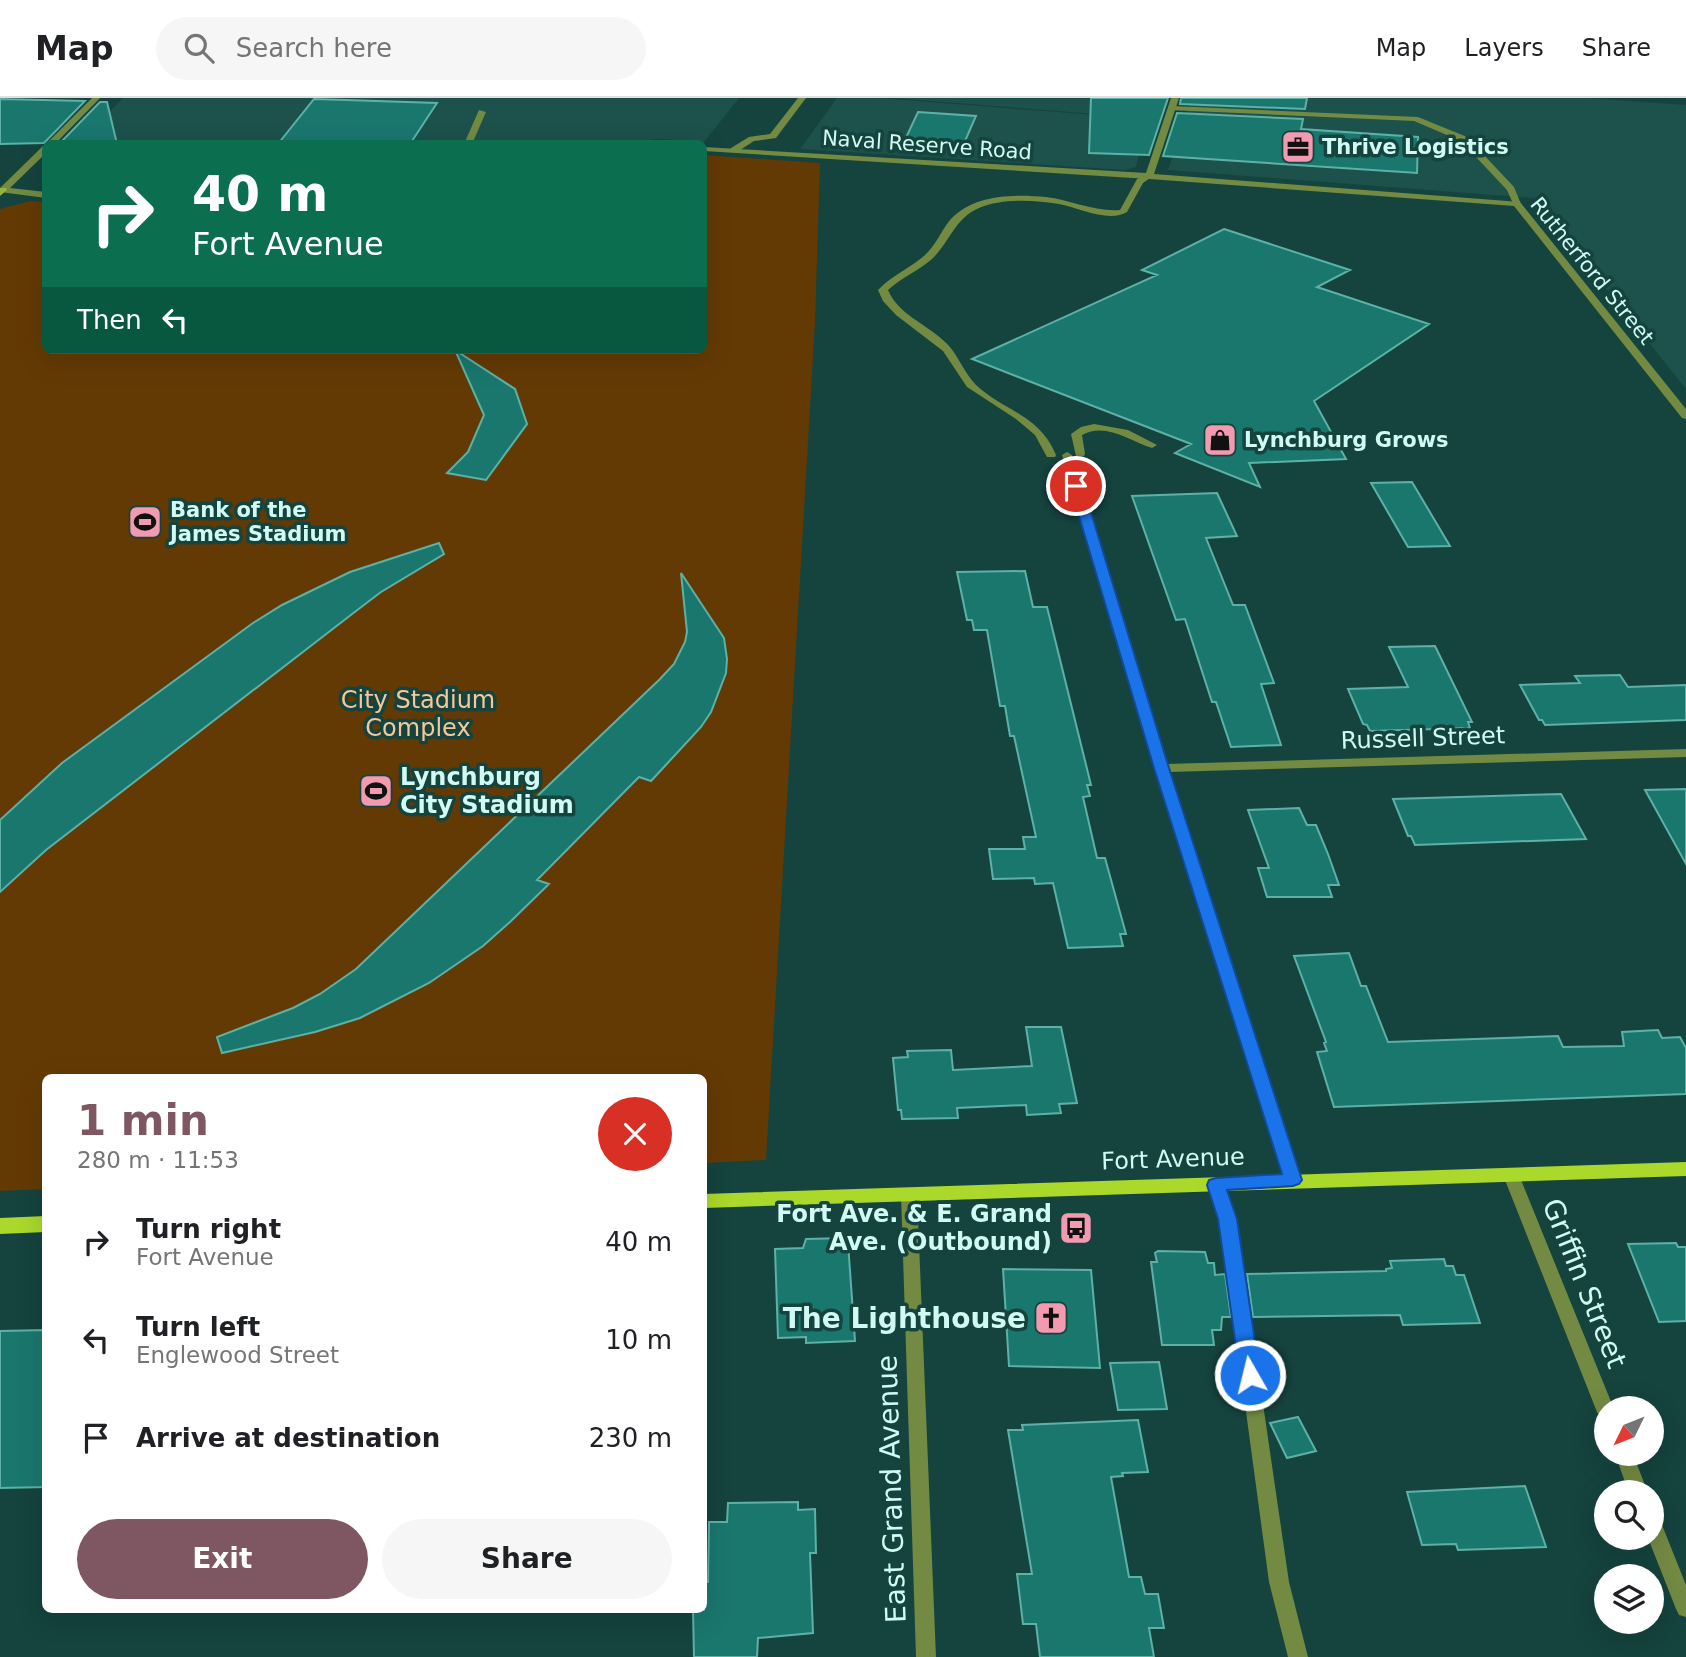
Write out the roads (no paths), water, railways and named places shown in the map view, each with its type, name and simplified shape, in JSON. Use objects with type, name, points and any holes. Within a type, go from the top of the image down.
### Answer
[{"type":"main road","name":"Fort Avenue","points":[[707,1201],[1686,1169]]},
{"type":"main road","points":[[0,1226],[42,1224]]},
{"type":"street","points":[[54,140],[96,98]]},
{"type":"street","points":[[734,150],[752,139],[773,136],[802,98]]},
{"type":"street","points":[[1051,455],[1042,433],[977,391],[964,378],[943,345],[897,311],[886,299],[883,290],[892,280],[934,251],[956,219],[972,207],[1025,197],[1059,201],[1107,215],[1123,212],[1140,181],[1149,176],[1175,98]]},
{"type":"street","points":[[1172,108],[1415,119],[1464,139],[1511,189],[1517,204]]},
{"type":"street","points":[[469,140],[482,112]]},
{"type":"street","name":"Naval Reserve Road","points":[[707,149],[1149,176]]},
{"type":"street","points":[[1,191],[42,152]]},
{"type":"street","name":"Rutherford Street","points":[[1149,176],[1517,204],[1686,416]]},
{"type":"street","points":[[1,191],[42,195]]},
{"type":"street","points":[[1152,445],[1132,434],[1104,428],[1084,428],[1076,434],[1074,455],[1161,768],[1293,1180]]},
{"type":"street","name":"Russell Street","points":[[1161,768],[1686,753]]},
{"type":"street","name":"Griffin Street","points":[[1511,1175],[1600,1396]]},
{"type":"street","points":[[1216,1185],[1228,1219],[1279,1582],[1298,1657]]},
{"type":"street","name":"East Grand Avenue","points":[[909,1194],[926,1657]]},
{"type":"street","points":[[1662,1550],[1686,1609]]},
{"type":"place","name":"Thrive Logistics","points":[[1298,147]]},
{"type":"place","name":"Lynchburg Grows","points":[[1220,440]]},
{"type":"place","name":"Bank of the James Stadium","points":[[145,522]]},
{"type":"place","name":"Lynchburg City Stadium","points":[[376,791]]},
{"type":"place","name":"Fort Ave. & E. Grand Ave. (Outbound)","points":[[1076,1228]]},
{"type":"place","name":"The Lighthouse","points":[[1051,1318]]},
{"type":"park label","name":"City Stadium Complex","points":[[418,714]]}]
